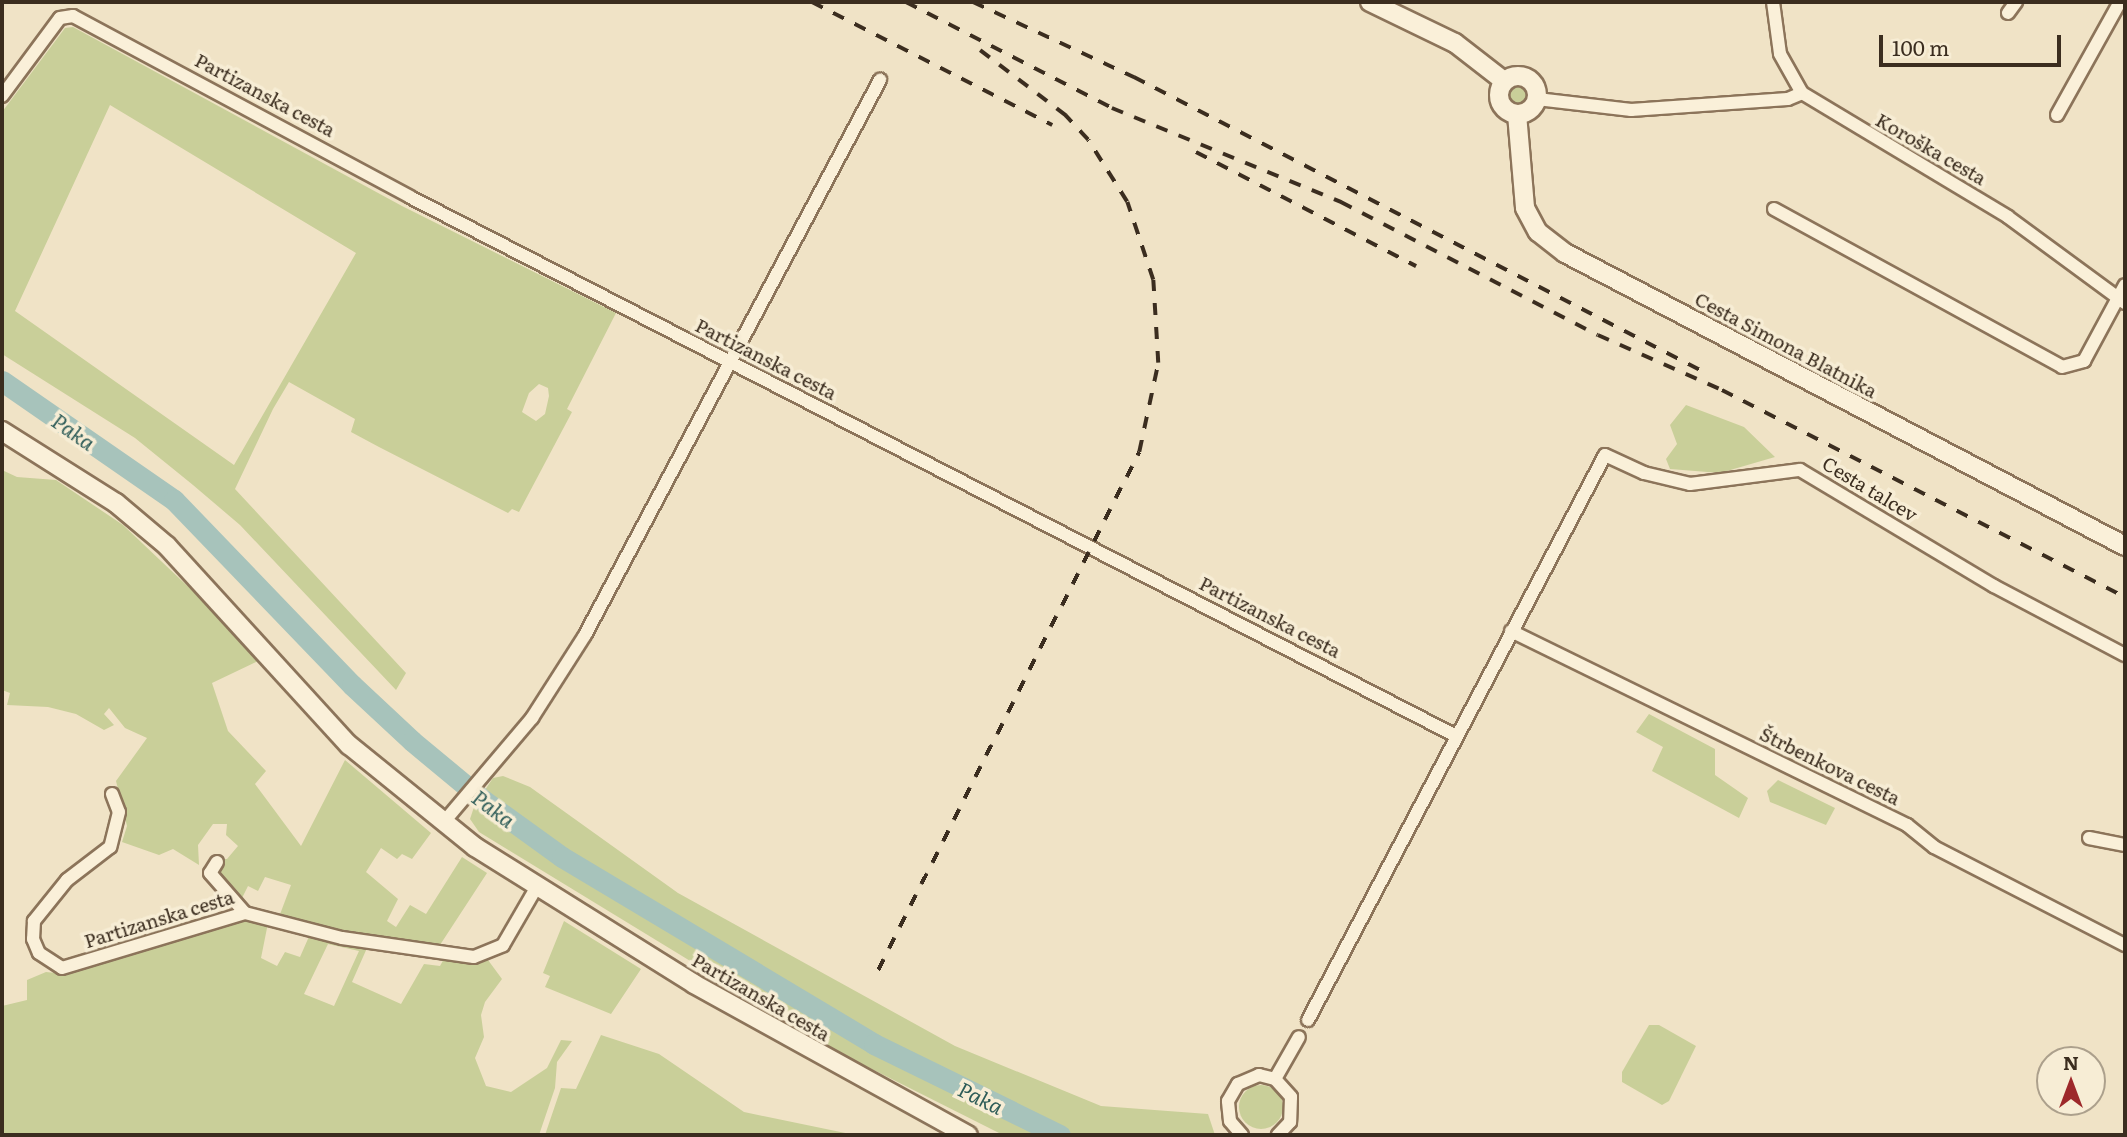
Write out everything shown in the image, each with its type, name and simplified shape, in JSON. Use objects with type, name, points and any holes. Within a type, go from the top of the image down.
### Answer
[{"type":"main road","points":[[1370,2],[1455,43],[1504,81],[1528,77],[1537,90],[1537,99],[1530,110],[1517,114],[1500,102],[1504,81]]},
{"type":"main road","name":"Cesta Simona Blatnika","points":[[1517,114],[1525,208],[1538,232],[1565,253],[2125,546]]},
{"type":"main road","name":"Partizanska cesta","points":[[2,431],[116,503],[167,546],[349,745],[443,823],[536,888],[694,984],[968,1135]]},
{"type":"street","name":"Koroška cesta","points":[[1773,2],[1780,54],[1802,93],[2008,217],[2121,301]]},
{"type":"street","points":[[2008,13],[2017,2]]},
{"type":"street","points":[[2057,115],[2120,2]]},
{"type":"street","name":"Partizanska cesta","points":[[2,96],[60,18],[74,16],[732,365],[1456,736]]},
{"type":"street","points":[[443,823],[483,771],[531,718],[585,635],[732,365],[880,80]]},
{"type":"street","points":[[1537,99],[1630,110],[1788,99],[1802,93]]},
{"type":"street","points":[[1774,209],[2062,367],[2084,361],[2121,301],[2125,285]]},
{"type":"street","name":"Cesta talcev","points":[[1511,631],[1605,455],[1644,473],[1690,484],[1800,470],[1994,586],[2125,655]]},
{"type":"street","points":[[1308,1020],[1511,631]]},
{"type":"street","name":"Štrbenkova cesta","points":[[1511,631],[1907,825],[1934,847],[2125,945]]},
{"type":"street","name":"Partizanska cesta","points":[[112,794],[119,812],[110,847],[66,880],[34,921],[33,939],[48,962],[62,968],[76,966],[245,913],[342,938],[474,957],[503,945],[536,888]]},
{"type":"street","points":[[2089,838],[2125,845]]},
{"type":"street","points":[[217,862],[210,873],[245,913]]},
{"type":"street","points":[[1275,1079],[1299,1037]]},
{"type":"street","points":[[1242,1135],[1228,1115],[1233,1089],[1253,1076],[1275,1079],[1287,1090],[1293,1105],[1290,1122],[1279,1135]]},
{"type":"green space","points":[[73,27],[402,206],[616,313],[567,409],[572,412],[519,512],[512,509],[508,513],[351,432],[355,419],[289,382],[273,409],[235,489],[406,673],[396,690],[240,525],[135,438],[2,354],[2,112],[65,28]],"holes":[[[110,105],[356,253],[234,465],[15,311]],[[539,384],[548,388],[549,396],[545,414],[536,421],[522,412],[529,393]]]},
{"type":"green space","points":[[1518,80],[1528,84],[1532,94],[1528,104],[1518,108],[1508,104],[1504,94],[1508,84]]},
{"type":"green space","points":[[1686,405],[1744,427],[1775,457],[1720,473],[1670,469],[1666,459],[1677,444],[1670,425]]},
{"type":"green space","points":[[2,470],[17,477],[56,480],[123,525],[218,615],[258,661],[212,683],[228,731],[266,771],[255,784],[301,846],[345,760],[431,833],[412,859],[402,854],[397,859],[381,848],[366,872],[398,899],[387,921],[396,927],[410,905],[426,914],[462,857],[487,873],[438,948],[366,940],[279,917],[291,885],[265,877],[258,891],[248,886],[241,900],[215,878],[221,859],[227,859],[238,846],[226,835],[227,824],[213,824],[198,845],[199,865],[173,849],[159,855],[122,842],[127,826],[116,781],[147,738],[125,728],[109,708],[104,714],[114,725],[104,730],[76,714],[48,707],[7,705],[10,693],[2,690]]},
{"type":"green space","points":[[1649,714],[1715,749],[1715,775],[1748,798],[1739,818],[1652,771],[1663,747],[1636,732]]},
{"type":"green space","points":[[503,776],[530,787],[678,893],[955,1046],[1101,1106],[1208,1114],[1215,1135],[1069,1135],[978,1094],[896,1052],[579,863],[483,793],[493,778]]},
{"type":"green space","points":[[1778,780],[1835,808],[1826,825],[1770,802],[1767,791]]},
{"type":"green space","points":[[476,801],[570,870],[866,1045],[1047,1135],[1003,1135],[844,1055],[479,832],[470,819]]},
{"type":"green space","points":[[240,918],[268,923],[261,958],[277,966],[285,952],[300,957],[311,932],[367,948],[352,982],[401,1004],[424,964],[440,966],[445,957],[488,960],[502,979],[485,1002],[481,1015],[484,1037],[475,1058],[486,1086],[511,1092],[547,1068],[561,1040],[572,1041],[557,1062],[555,1088],[539,1135],[2,1135],[2,1006],[27,1000],[27,980],[46,972],[66,974]],"holes":[[[328,944],[359,951],[334,1006],[304,994]]]},
{"type":"green space","points":[[564,921],[641,969],[611,1014],[545,987],[550,976],[543,973]]},
{"type":"green space","points":[[1649,1025],[1659,1025],[1696,1046],[1669,1101],[1662,1105],[1622,1082],[1622,1072]]},
{"type":"green space","points":[[601,1035],[659,1054],[744,1112],[855,1135],[545,1135],[561,1088],[576,1089]]},
{"type":"green space","points":[[1261,1085],[1276,1092],[1283,1107],[1276,1122],[1261,1129],[1246,1122],[1239,1107],[1246,1092]]},
{"type":"waterway","name":"Paka","points":[[2,381],[174,500],[352,685],[412,741],[483,800],[562,857],[874,1044],[1060,1135]]},
{"type":"railway","points":[[812,2],[1052,125]]},
{"type":"railway","points":[[906,2],[1112,108],[1341,202],[1598,335],[1722,390],[2125,597]]},
{"type":"railway","points":[[973,2],[1134,77],[1700,370]]},
{"type":"railway","points":[[878,970],[1139,452],[1158,363],[1153,280],[1127,202],[1088,140],[1066,116],[978,49]]},
{"type":"railway","points":[[1196,152],[1416,266]]}]
